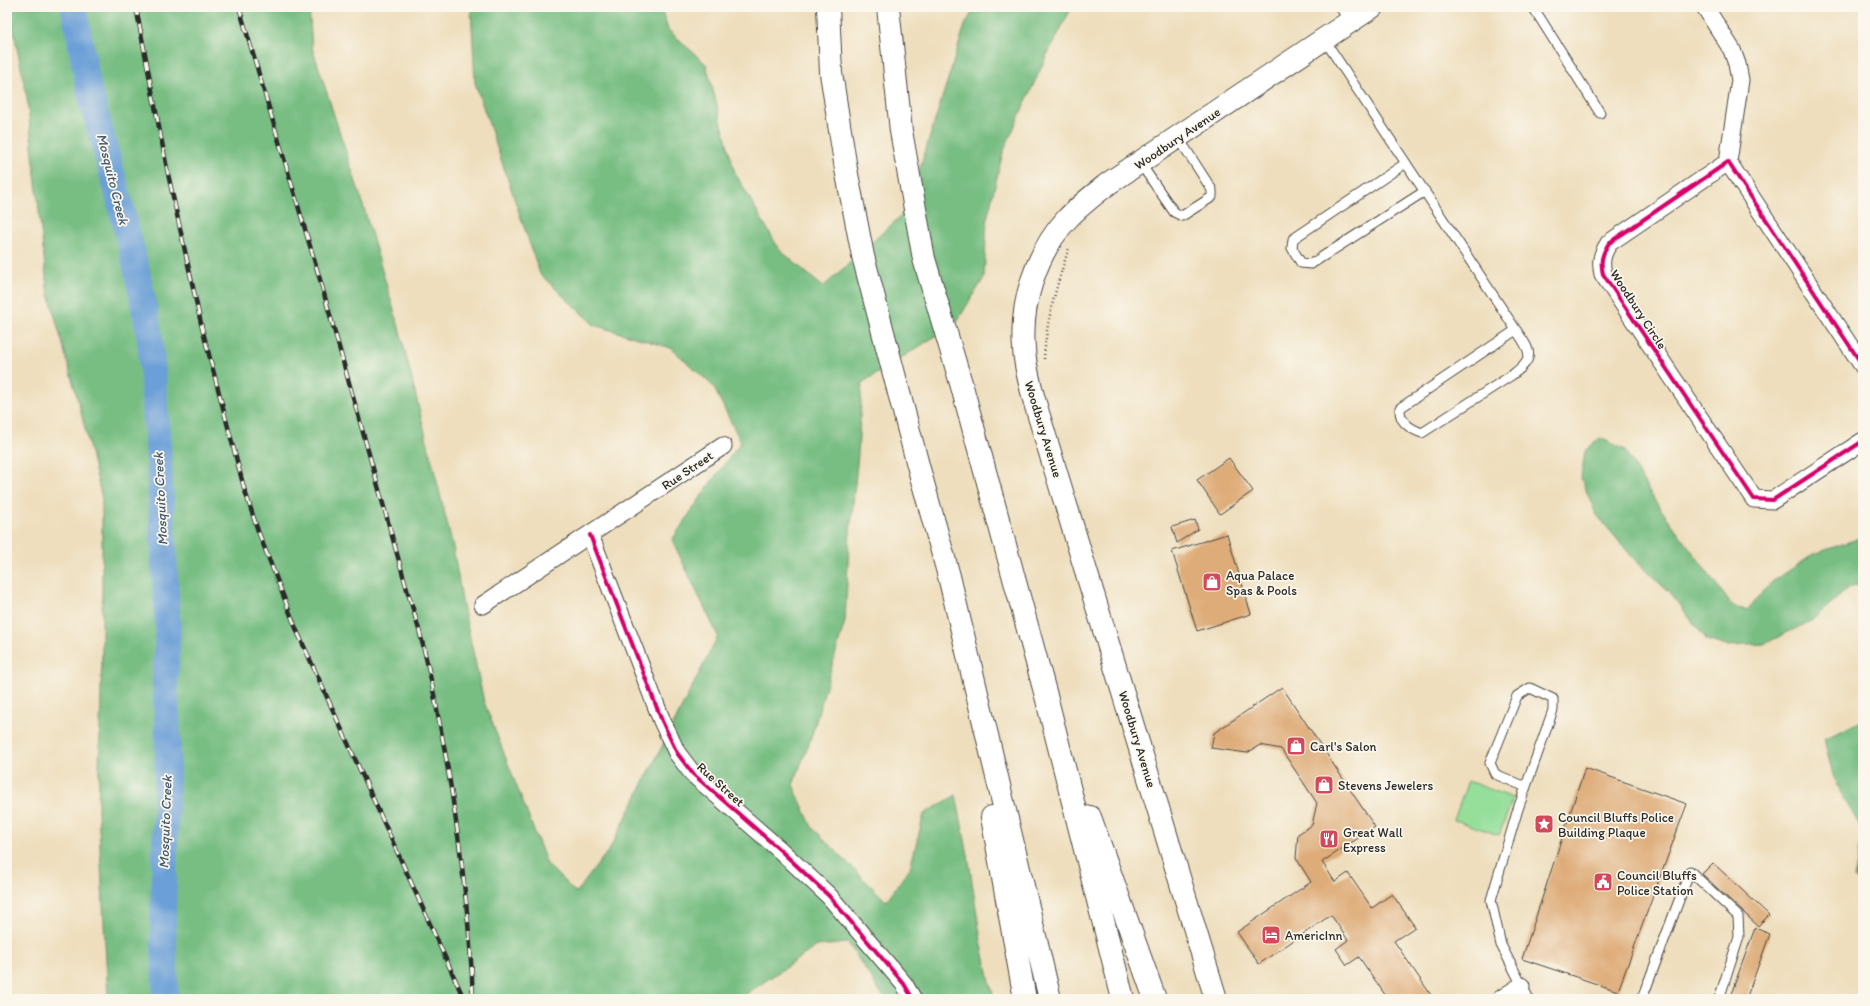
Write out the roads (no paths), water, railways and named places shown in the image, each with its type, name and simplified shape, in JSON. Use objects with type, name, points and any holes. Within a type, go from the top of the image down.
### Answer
[{"type":"main road","points":[[828,7],[831,73],[846,169],[863,256],[919,469],[949,576],[1050,999]]},
{"type":"main road","points":[[888,7],[901,131],[924,259],[961,383],[1045,692],[1123,999]]},
{"type":"main road","name":"Woodbury Avenue","points":[[1216,999],[1035,403],[1024,350],[1024,321],[1028,297],[1036,270],[1045,250],[1056,232],[1074,212],[1099,191],[1324,39],[1345,14],[1372,7]]},
{"type":"main road","points":[[949,576],[1025,999]]},
{"type":"main road","points":[[1045,692],[1155,999]]},
{"type":"street","points":[[1705,7],[1732,50],[1737,64],[1740,80],[1728,162],[1863,366]]},
{"type":"street","name":"Woodbury Circle","points":[[1728,162],[1609,243],[1603,252],[1601,263],[1603,274],[1754,500],[1773,500],[1863,441]]},
{"type":"street","name":"Rue Street","points":[[483,605],[723,446]]},
{"type":"street","name":"Rue Street","points":[[590,535],[662,721],[677,753],[693,774],[780,850],[829,896],[904,984],[913,999]]},
{"type":"street","points":[[1501,999],[1525,993]]},
{"type":"lane","points":[[1533,7],[1600,113]]},
{"type":"lane","points":[[1324,39],[1425,191],[1516,330],[1528,349],[1528,359],[1522,367],[1422,433],[1410,429],[1400,414],[1400,408],[1516,330]]},
{"type":"lane","points":[[1140,163],[1174,212],[1182,216],[1212,197],[1212,190],[1178,138]]},
{"type":"lane","points":[[1406,163],[1293,239],[1292,248],[1301,262],[1311,264],[1425,191]]},
{"type":"lane","points":[[1525,993],[1501,945],[1491,900],[1526,787],[1553,710],[1553,699],[1530,688],[1517,696],[1490,763],[1495,774],[1526,787]]},
{"type":"lane","points":[[1642,999],[1690,871],[1738,916],[1739,937],[1719,999]]},
{"type":"waterway","name":"Mosquito Creek","points":[[74,7],[89,90],[137,271],[150,337],[158,445],[168,632],[165,679],[168,738],[163,921],[166,999]]},
{"type":"railway","points":[[136,7],[168,174],[202,328],[244,488],[258,531],[297,631],[464,999]]},
{"type":"railway","points":[[239,7],[321,283],[425,651],[445,752],[455,813],[467,906],[473,999]]},
{"type":"place","name":"Aqua Palace Spas & Pools","points":[[1212,582]]},
{"type":"place","name":"Carl's Salon","points":[[1296,746]]},
{"type":"place","name":"Stevens Jewelers","points":[[1324,785]]},
{"type":"place","name":"Council Bluffs Police Building Plaque","points":[[1544,824]]},
{"type":"place","name":"Great Wall Express","points":[[1329,839]]},
{"type":"place","name":"Council Bluffs Police Station","points":[[1603,882]]},
{"type":"place","name":"AmericInn","points":[[1271,935]]}]
